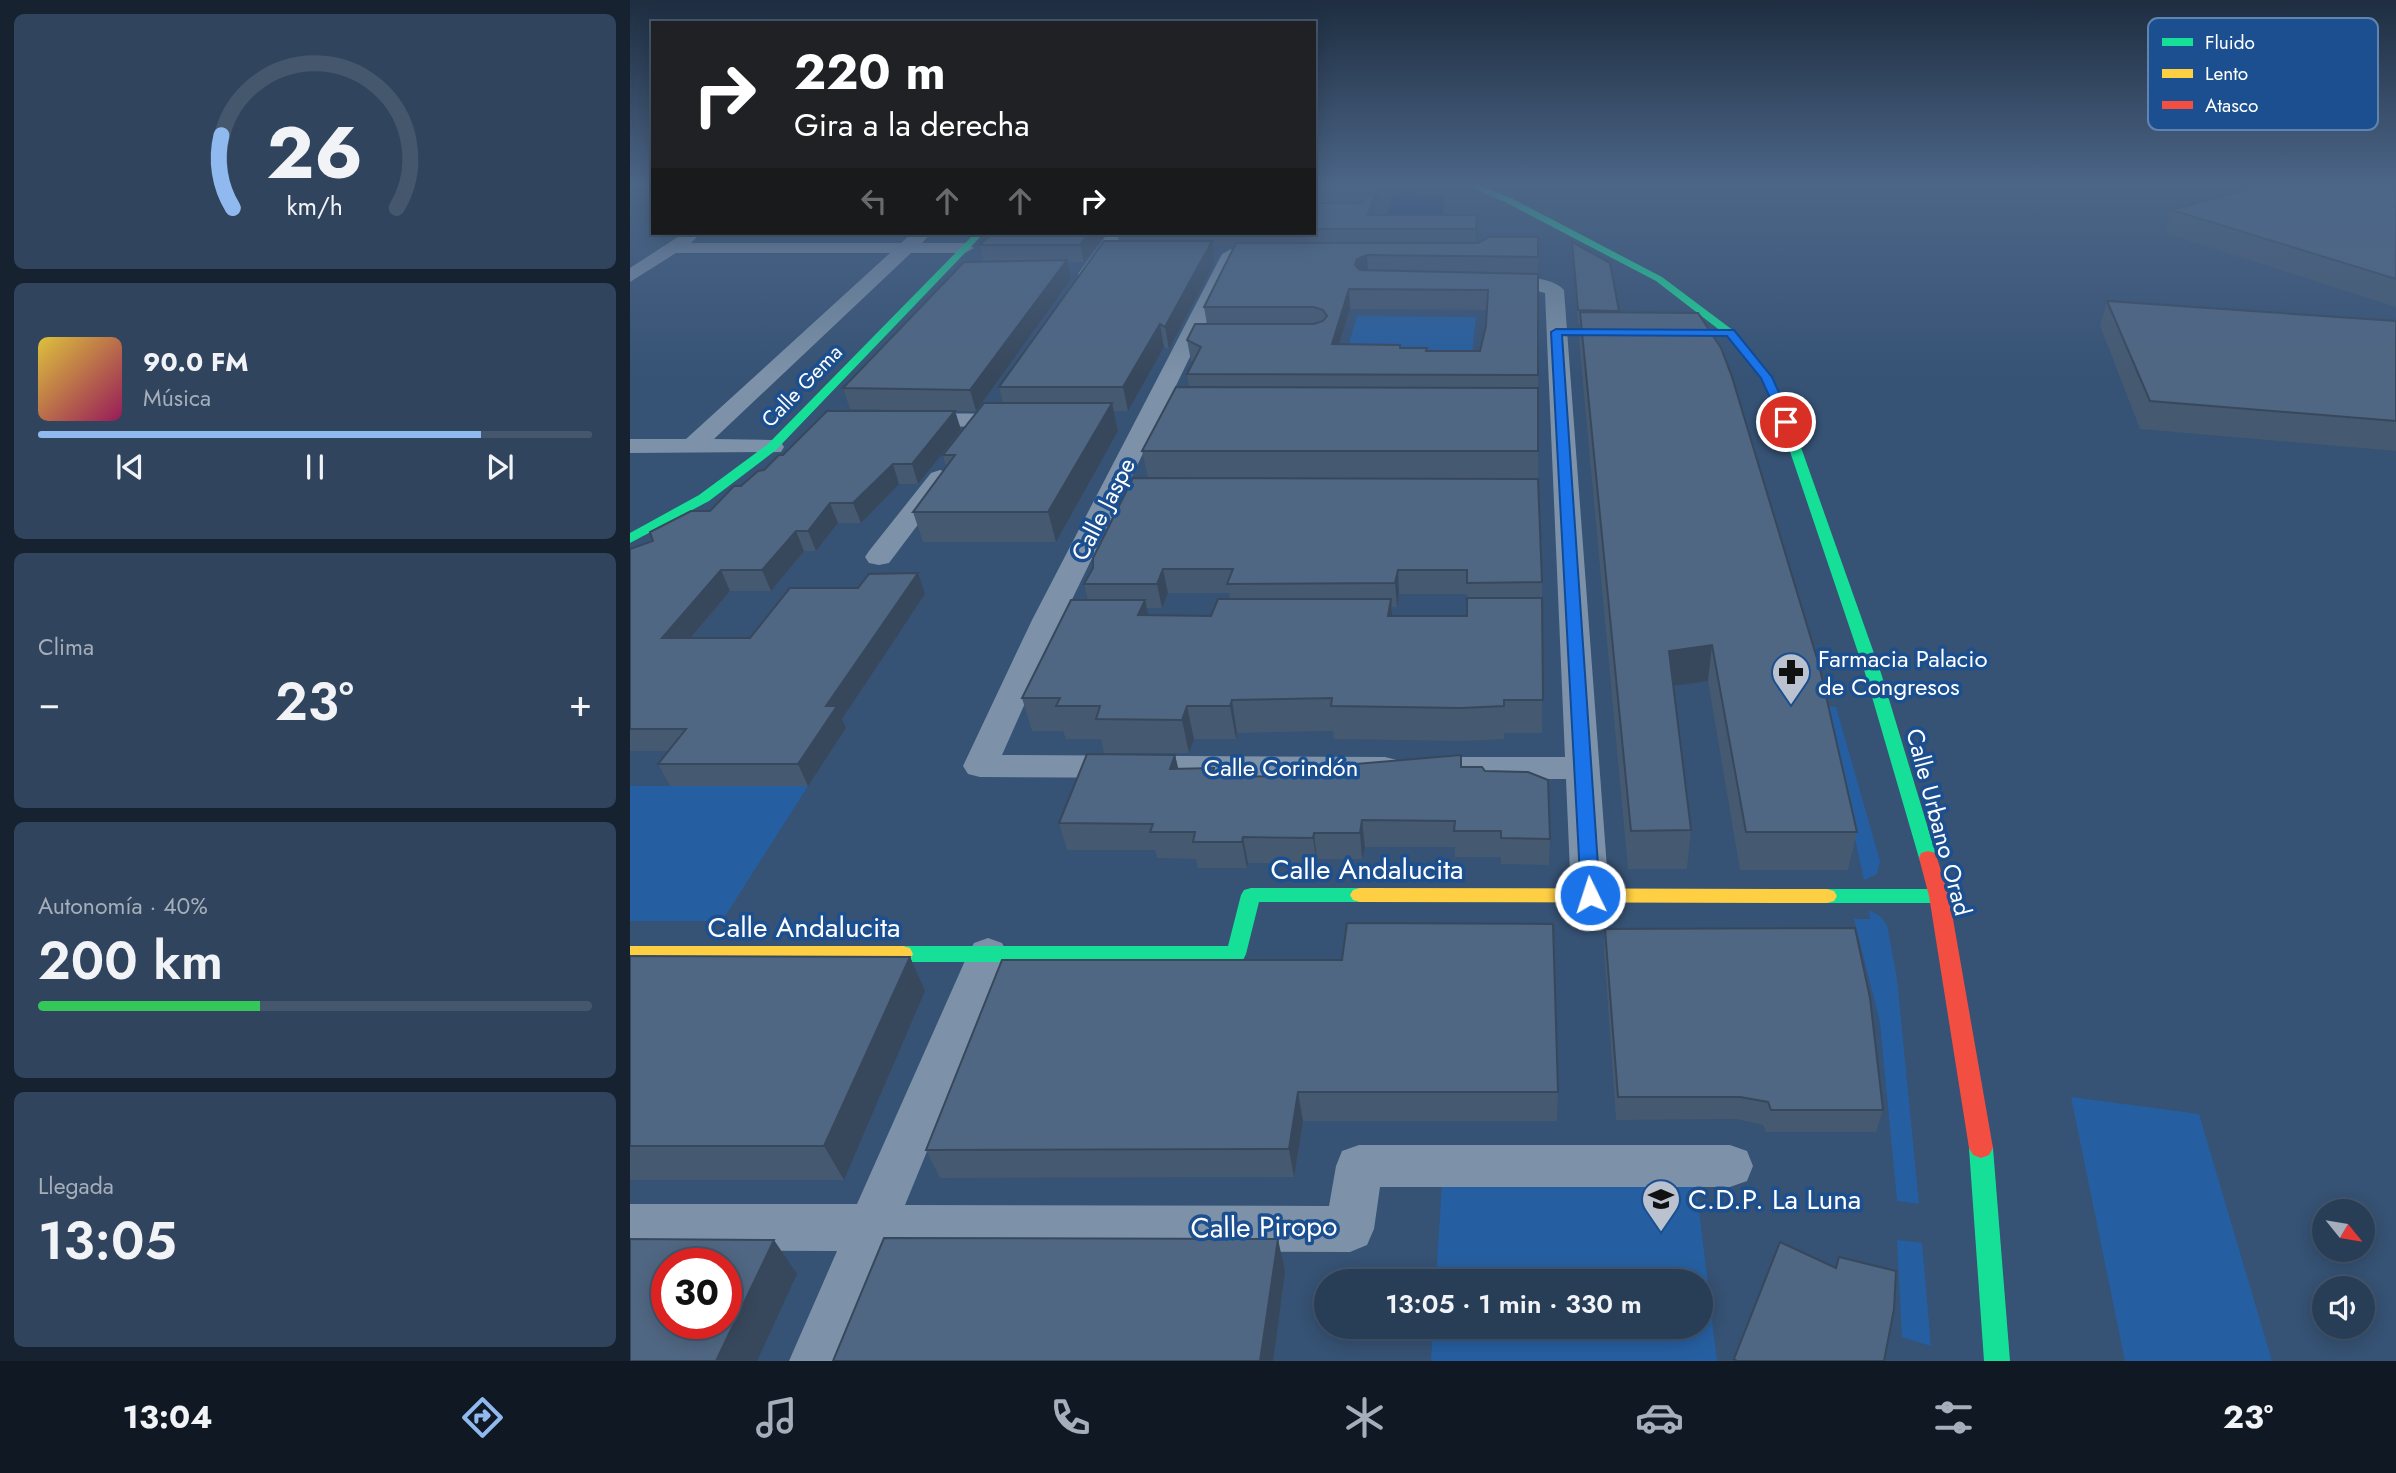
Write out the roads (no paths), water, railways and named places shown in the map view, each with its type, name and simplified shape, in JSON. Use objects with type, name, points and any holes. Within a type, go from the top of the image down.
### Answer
[{"type":"street","points":[[630,276],[671,249]]},
{"type":"street","points":[[694,446],[904,249]]},
{"type":"street","name":"Calle Gema","points":[[630,539],[702,500],[739,475],[772,447],[965,249]]},
{"type":"street","points":[[1073,293],[1105,249]]},
{"type":"street","name":"Calle Urbano Orad","points":[[1605,249],[1659,279],[1730,332],[1766,377],[1786,422],[1873,673],[1939,896],[1981,1146],[1997,1361]]},
{"type":"street","points":[[1063,270],[1128,254]]},
{"type":"street","name":"Calle Jaspe","points":[[980,766],[1061,620],[1114,490],[1203,336],[1227,254]]},
{"type":"street","points":[[944,270],[972,270]]},
{"type":"street","points":[[1466,283],[1547,285],[1554,290],[1569,332],[1553,491],[1560,618],[1583,768],[1590,895]]},
{"type":"street","points":[[1690,332],[1730,332]]},
{"type":"street","points":[[967,442],[998,400]]},
{"type":"street","points":[[1533,405],[1561,405]]},
{"type":"street","points":[[1120,421],[1161,410]]},
{"type":"street","points":[[798,420],[824,420]]},
{"type":"street","points":[[890,420],[1038,421]]},
{"type":"street","points":[[630,446],[772,447]]},
{"type":"street","points":[[879,557],[950,464]]},
{"type":"street","points":[[1114,490],[1140,490]]},
{"type":"street","name":"Calle Corindón","points":[[980,766],[1583,768]]},
{"type":"street","name":"Calle Andalucita","points":[[630,954],[1236,954],[1251,895],[1939,896]]},
{"type":"street","points":[[815,1361],[988,954]]},
{"type":"street","name":"Calle Piropo","points":[[630,1227],[1350,1229],[1359,1166],[1730,1166]]},
{"type":"place","name":"Farmacia Palacio de Congresos","points":[[1791,706]]},
{"type":"place","name":"C.D.P. La Luna","points":[[1661,1233]]}]
